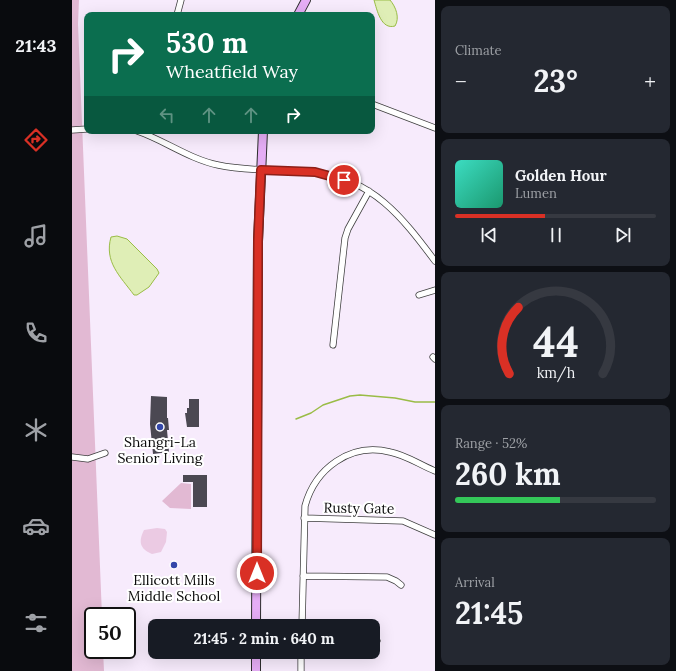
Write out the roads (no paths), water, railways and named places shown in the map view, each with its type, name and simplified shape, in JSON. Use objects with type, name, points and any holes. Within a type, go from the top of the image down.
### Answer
[{"type":"main road","points":[[300,12],[306,0]]},
{"type":"main road","points":[[256,619],[258,241],[263,134]]},
{"type":"main road","points":[[256,659],[256,671]]},
{"type":"street","points":[[177,12],[181,0]]},
{"type":"street","points":[[375,105],[435,128]]},
{"type":"street","points":[[72,130],[84,129]]},
{"type":"street","points":[[144,134],[210,163],[229,167],[261,170],[315,172],[335,177],[369,191],[395,211],[435,260]]},
{"type":"street","points":[[332,346],[344,238],[369,191]]},
{"type":"street","points":[[419,295],[435,290]]},
{"type":"street","points":[[302,619],[304,518],[307,498],[314,482],[328,467],[346,455],[368,449],[390,452],[435,471]]},
{"type":"street","points":[[72,457],[88,459],[105,453]]},
{"type":"street","name":"Rusty Gate","points":[[304,518],[403,521],[435,535]]},
{"type":"street","points":[[303,576],[387,578],[396,581],[401,585]]},
{"type":"street","points":[[301,659],[301,671]]},
{"type":"waterway","points":[[296,419],[311,413],[323,405],[350,396],[360,395],[395,398],[415,402],[435,402]]},
{"type":"place","name":"Shangri-La Senior Living","points":[[160,427]]},
{"type":"place","name":"Ellicott Mills Middle School","points":[[174,565]]}]
